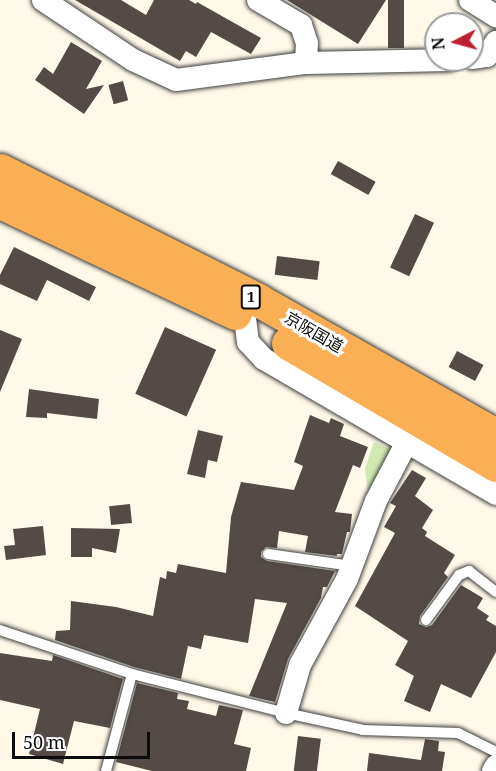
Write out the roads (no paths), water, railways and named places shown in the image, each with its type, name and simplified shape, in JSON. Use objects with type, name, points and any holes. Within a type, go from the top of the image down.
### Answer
[{"type":"highway","name":"京阪国道","points":[[0,170],[258,300],[496,435]]},
{"type":"highway","name":"京阪国道","points":[[0,202],[245,318],[496,465]]},
{"type":"street","points":[[43,0],[134,60],[176,80],[306,63],[424,61]]},
{"type":"street","points":[[258,0],[301,25],[307,44],[306,63]]},
{"type":"street","points":[[470,0],[496,16]]},
{"type":"street","points":[[484,56],[487,56],[496,42]]},
{"type":"street","points":[[245,318],[248,342],[264,360],[496,494]]},
{"type":"street","points":[[286,713],[300,665],[352,566],[376,501],[407,442]]},
{"type":"street","points":[[493,771],[496,766]]},
{"type":"lane","points":[[268,554],[352,566]]},
{"type":"lane","points":[[426,620],[459,575],[469,571],[496,592]]},
{"type":"lane","points":[[0,630],[132,674],[286,713],[363,730],[458,733],[496,752]]},
{"type":"lane","points":[[106,771],[132,674]]}]
